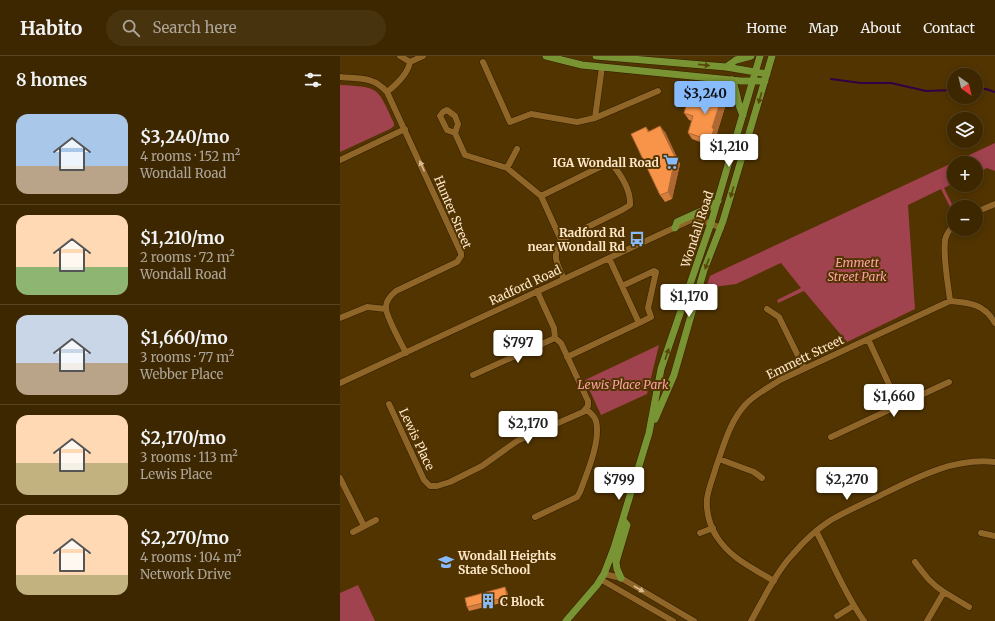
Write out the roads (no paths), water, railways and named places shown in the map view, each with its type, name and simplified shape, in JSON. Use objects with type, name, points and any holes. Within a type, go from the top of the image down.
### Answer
[{"type":"main road","points":[[546,56],[582,65],[732,80],[753,81],[766,78]]},
{"type":"main road","points":[[596,56],[726,67],[755,72],[766,78]]},
{"type":"main road","points":[[726,67],[736,60],[750,56]]},
{"type":"main road","name":"Wondall Road","points":[[566,621],[595,588],[602,577],[614,548],[649,433],[661,372],[711,224],[760,56]]},
{"type":"main road","name":"Wondall Road","points":[[649,433],[674,375],[704,270],[721,228],[772,56]]},
{"type":"main road","points":[[732,80],[736,90],[738,105],[743,115]]},
{"type":"main road","points":[[675,228],[677,222],[708,208],[718,201]]},
{"type":"main road","points":[[661,372],[666,375],[674,375]]},
{"type":"main road","points":[[621,578],[616,562],[627,525],[623,520]]},
{"type":"street","points":[[400,56],[410,62]]},
{"type":"street","points":[[410,62],[423,56]]},
{"type":"street","points":[[387,92],[394,87],[409,69],[410,62]]},
{"type":"street","points":[[483,62],[510,122],[531,114],[577,122],[595,118],[658,91]]},
{"type":"street","points":[[595,118],[602,67]]},
{"type":"street","name":"Hunter Street","points":[[340,77],[368,79],[380,84],[387,92],[461,252],[461,256],[457,262],[396,291],[388,299],[386,309]]},
{"type":"street","points":[[340,160],[405,129]]},
{"type":"street","points":[[455,133],[465,155],[507,168],[541,196],[561,240]]},
{"type":"street","points":[[507,168],[517,149]]},
{"type":"street","points":[[541,196],[606,164],[612,164],[618,171],[631,196],[630,205],[561,240],[555,256],[564,279]]},
{"type":"street","points":[[983,209],[995,204]]},
{"type":"street","name":"Radford Road","points":[[340,383],[691,220],[698,219],[721,228]]},
{"type":"street","points":[[947,233],[945,240],[946,265],[950,301],[966,303],[992,312],[995,323]]},
{"type":"street","points":[[609,258],[639,323]]},
{"type":"street","points":[[567,357],[651,317],[648,308],[656,273],[654,271],[622,286]]},
{"type":"street","points":[[536,517],[577,497],[596,444],[597,432],[596,421],[593,415],[586,409],[588,401],[561,343],[555,338],[554,328],[537,291]]},
{"type":"street","name":"Emmett Street","points":[[774,581],[733,557],[716,537],[712,528],[707,499],[729,429],[736,416],[756,395],[780,380],[950,301]]},
{"type":"street","points":[[340,318],[367,307],[386,309],[406,353]]},
{"type":"street","points":[[767,309],[779,317],[804,368]]},
{"type":"street","points":[[473,375],[555,338]]},
{"type":"street","points":[[868,339],[899,406]]},
{"type":"street","points":[[831,437],[949,382]]},
{"type":"street","name":"Lewis Place","points":[[389,404],[424,480],[430,486],[437,486],[450,482],[482,466],[516,441],[581,413],[586,409]]},
{"type":"street","points":[[719,460],[754,472],[762,478]]},
{"type":"street","points":[[751,621],[774,581],[792,555],[816,531],[831,520],[940,468],[974,462],[995,462]]},
{"type":"street","points":[[340,478],[364,526]]},
{"type":"street","points":[[353,532],[376,520]]},
{"type":"street","points":[[700,533],[712,528]]},
{"type":"street","points":[[816,531],[853,606],[864,621]]},
{"type":"street","points":[[981,533],[995,536]]},
{"type":"street","points":[[915,562],[925,576],[934,585],[970,607]]},
{"type":"street","points":[[602,577],[621,578],[694,621]]},
{"type":"street","points":[[602,577],[672,621]]},
{"type":"street","points":[[927,621],[944,592]]},
{"type":"street","points":[[837,616],[853,606]]},
{"type":"waterway","points":[[831,79],[861,83],[891,83],[926,91],[947,90]]},
{"type":"waterway","points":[[983,89],[995,92]]},
{"type":"place","name":"IGA Wondall Road","points":[[671,162]]},
{"type":"place","name":"Radford Rd near Wondall Rd","points":[[637,239]]},
{"type":"place","name":"Wondall Heights State School","points":[[446,562]]},
{"type":"place","name":"C Block","points":[[488,601]]},
{"type":"park label","name":"Emmett Street Park","points":[[857,269]]},
{"type":"park label","name":"Lewis Place Park","points":[[623,384]]}]
